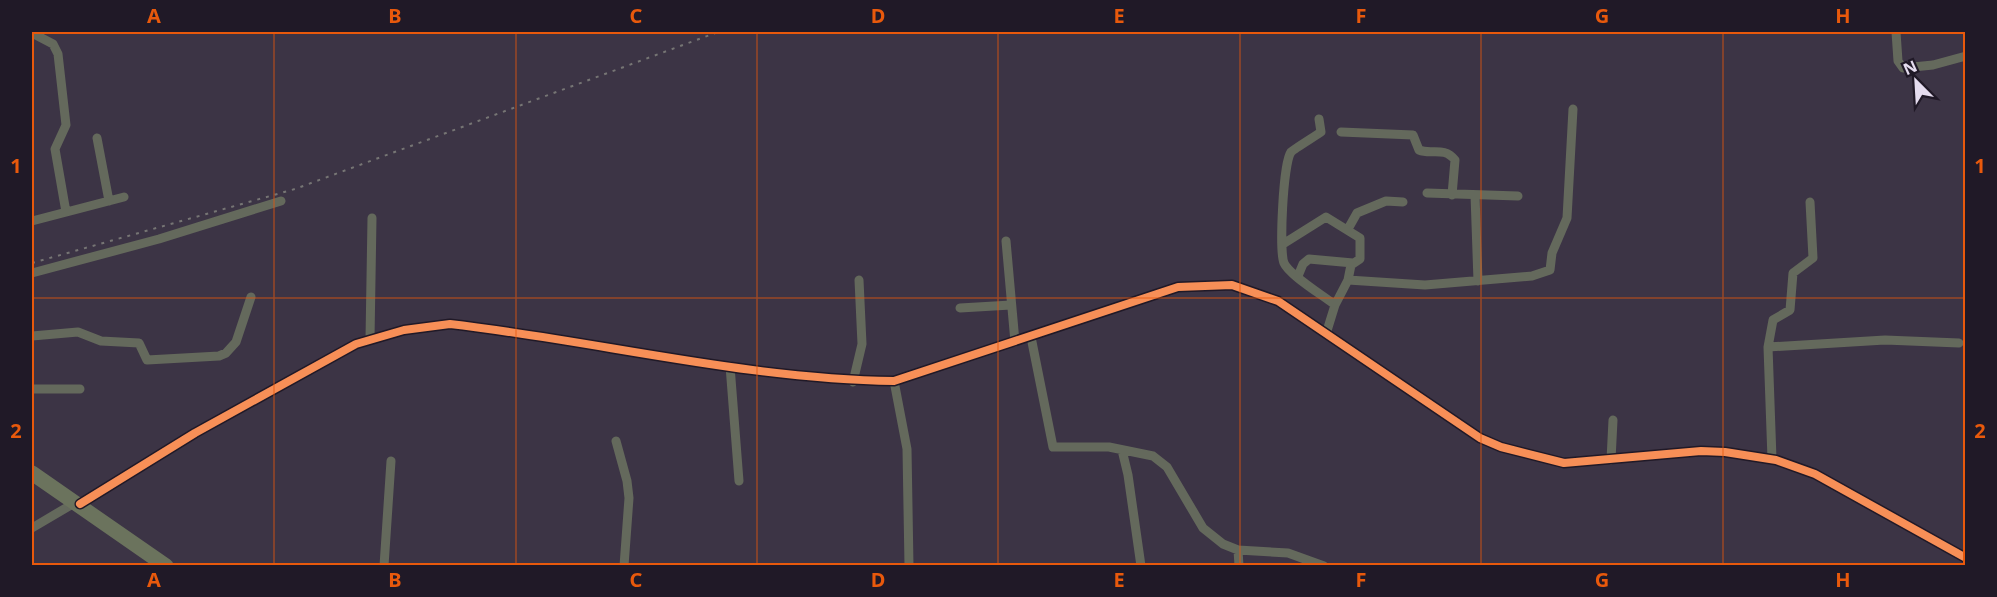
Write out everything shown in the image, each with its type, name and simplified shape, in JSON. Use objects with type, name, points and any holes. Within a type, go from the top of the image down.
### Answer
[{"type":"main road","points":[[32,473],[78,503],[159,563]]},
{"type":"street","points":[[1896,32],[1898,61],[1903,68],[1933,65],[1965,56]]},
{"type":"street","points":[[32,33],[53,44],[58,54],[66,125],[55,149],[66,212]]},
{"type":"street","points":[[1348,280],[1414,286],[1532,276],[1550,270],[1552,253],[1567,218],[1574,109]]},
{"type":"street","points":[[1319,119],[1321,132],[1292,151],[1289,158],[1283,183],[1284,264],[1335,305]]},
{"type":"street","points":[[1341,132],[1413,135],[1419,150],[1441,150],[1455,160],[1452,195]]},
{"type":"street","points":[[97,138],[109,201]]},
{"type":"street","points":[[1426,193],[1518,196]]},
{"type":"street","points":[[1474,195],[1478,281]]},
{"type":"street","points":[[32,221],[124,197]]},
{"type":"street","points":[[32,273],[159,239],[281,201]]},
{"type":"street","points":[[1347,230],[1357,213],[1386,201],[1403,202]]},
{"type":"street","points":[[1772,455],[1768,347],[1773,320],[1790,310],[1793,273],[1809,264],[1813,258],[1810,202]]},
{"type":"street","points":[[370,334],[372,218]]},
{"type":"street","points":[[1283,244],[1323,218],[1329,218],[1357,234],[1362,242],[1360,259],[1353,263],[1309,259],[1303,264],[1298,276]]},
{"type":"street","points":[[1006,241],[1014,339]]},
{"type":"street","points":[[1326,334],[1335,305],[1348,280],[1353,263]]},
{"type":"street","points":[[854,378],[862,344],[859,280]]},
{"type":"street","points":[[32,528],[370,334],[450,324],[730,366],[894,381],[1014,339],[1031,337],[1178,287],[1232,285],[1278,302],[1480,438],[1501,447],[1564,463],[1701,451],[1772,455],[1815,474],[1965,558]]},
{"type":"street","points":[[32,336],[78,332],[100,341],[139,343],[147,360],[219,356],[236,342],[251,297]]},
{"type":"street","points":[[960,308],[1011,304]]},
{"type":"street","points":[[1031,337],[1053,447],[1122,450],[1153,456],[1160,460],[1203,528],[1223,544],[1238,550],[1288,554],[1324,566]]},
{"type":"street","points":[[1768,347],[1885,340],[1959,343]]},
{"type":"street","points":[[730,366],[739,482]]},
{"type":"street","points":[[894,381],[907,449],[910,492],[909,566]]},
{"type":"street","points":[[32,388],[80,389]]},
{"type":"street","points":[[1611,460],[1613,420]]},
{"type":"street","points":[[616,441],[627,482],[624,566]]},
{"type":"street","points":[[1122,450],[1141,566]]},
{"type":"street","points":[[384,566],[392,461]]},
{"type":"street","points":[[1238,550],[1239,566]]},
{"type":"street","points":[[1288,554],[1288,566]]},
{"type":"railway","points":[[32,263],[295,189],[718,32]]},
{"type":"cycle path","points":[[80,504],[195,433],[356,344],[404,330],[450,324],[727,367],[838,379],[894,381],[1178,287],[1232,285],[1278,301],[1480,438],[1501,447],[1564,463],[1701,451],[1725,452],[1776,460],[1815,474],[1966,558]]}]
